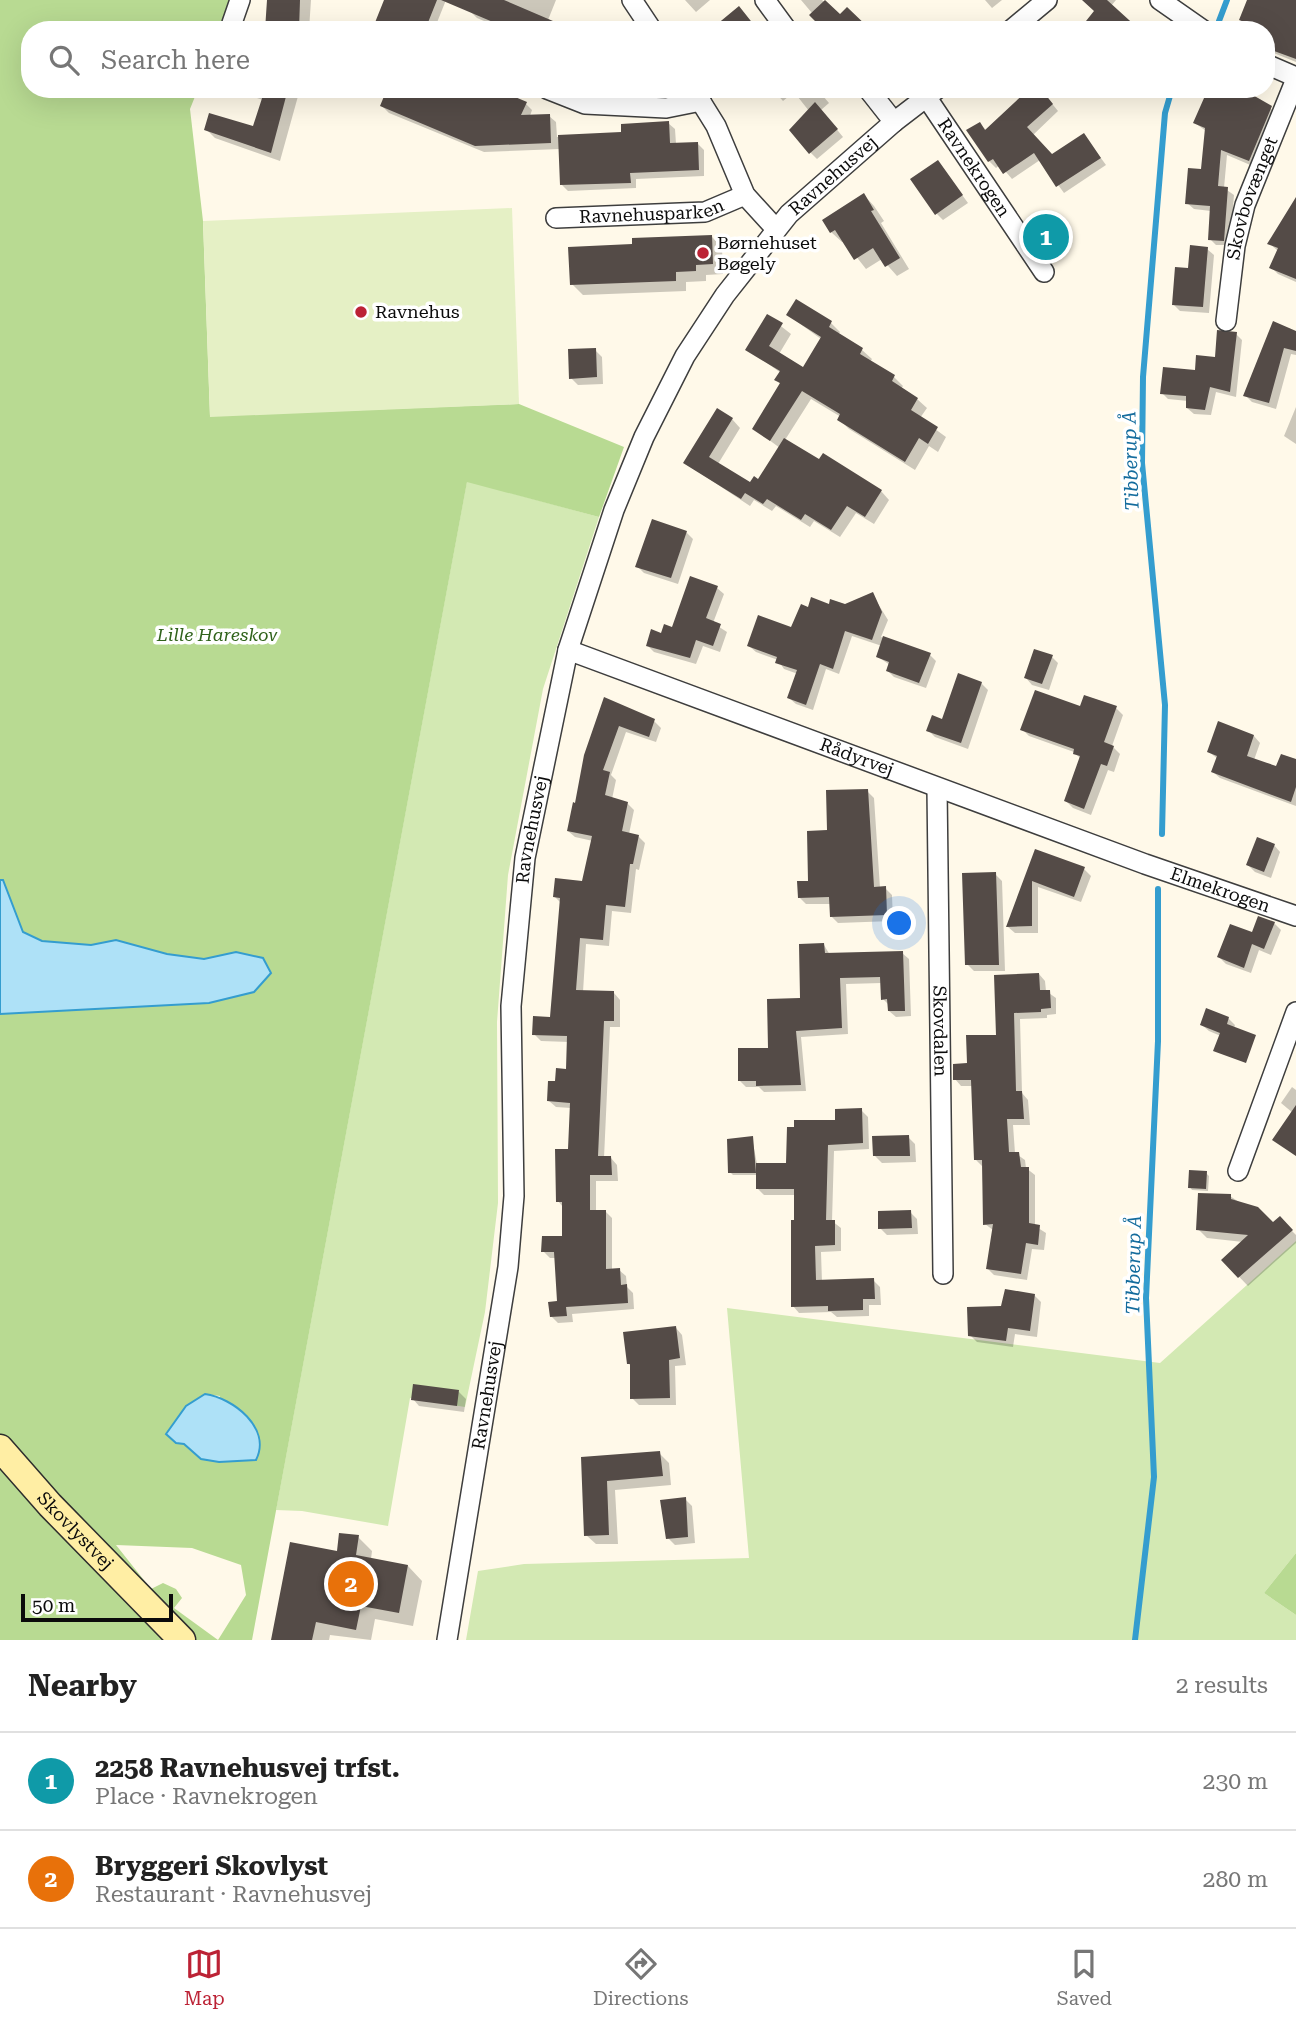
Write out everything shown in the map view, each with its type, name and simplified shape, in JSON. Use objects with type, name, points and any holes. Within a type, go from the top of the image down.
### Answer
[{"type":"street","points":[[233,21],[240,0]]},
{"type":"street","points":[[632,0],[646,21]]},
{"type":"street","points":[[765,0],[780,21]]},
{"type":"street","points":[[1022,21],[1047,0]]},
{"type":"street","points":[[1160,0],[1190,21]]},
{"type":"street","name":"Skovbovænget","points":[[1226,321],[1235,246],[1245,205],[1296,78],[1275,68]]},
{"type":"street","name":"Ravnehusparken","points":[[570,98],[585,104],[666,108],[690,98]]},
{"type":"street","name":"Ravnehusparken","points":[[699,98],[716,126],[745,195],[776,229]]},
{"type":"street","name":"Ravnehusvej","points":[[875,98],[894,122]]},
{"type":"street","name":"Ravnehusvej","points":[[447,1640],[508,1267],[514,1196],[511,1006],[525,858],[568,650],[614,510],[644,437],[685,356],[724,295],[776,229],[894,122],[927,98]]},
{"type":"street","name":"Ravnekrogen","points":[[935,98],[1044,272]]},
{"type":"street","name":"Ravnehusparken","points":[[555,218],[705,212],[745,195]]},
{"type":"street","name":"Rådyrvej","points":[[568,650],[1145,864]]},
{"type":"street","name":"Skovdalen","points":[[937,788],[943,1274]]},
{"type":"street","name":"Elmekrogen","points":[[1145,864],[1296,916]]},
{"type":"street","points":[[1238,1171],[1296,1012]]},
{"type":"street","name":"Skovlystvej","points":[[0,1448],[50,1505],[182,1640]]},
{"type":"green space","name":"Lille Hareskov","points":[[0,0],[233,0],[225,21],[21,21],[21,98],[194,98],[190,109],[203,221],[210,416],[519,404],[624,447],[599,517],[467,482],[252,1640],[218,1640],[0,1640],[0,1014],[154,1004],[236,952],[204,959],[167,954],[116,940],[91,945],[42,941],[23,932],[3,880],[0,880]],"holes":[[[205,1394],[220,1396],[201,1459],[184,1443],[186,1406]],[[116,1545],[192,1548],[241,1565],[246,1595],[218,1640],[174,1608],[182,1598],[176,1589],[163,1583],[151,1589]]]},
{"type":"green space","name":"Ravnehus","points":[[512,208],[519,404],[210,417],[203,221]]},
{"type":"green space","points":[[467,481],[599,517],[543,689],[508,875],[497,1022],[498,1203],[485,1312],[465,1407],[410,1398],[388,1526],[302,1511],[276,1510]]},
{"type":"green space","points":[[1296,1241],[1296,1553],[1264,1593],[1296,1615],[1296,1640],[466,1640],[478,1571],[524,1564],[749,1558],[727,1308],[1160,1363]]},
{"type":"green space","points":[[1296,1553],[1296,1615],[1264,1593]]},
{"type":"water","points":[[0,880],[3,880],[23,932],[42,941],[91,945],[116,940],[167,954],[204,959],[236,952],[263,958],[271,973],[254,992],[209,1003],[0,1014]]},
{"type":"water","points":[[205,1394],[227,1402],[247,1416],[259,1437],[260,1448],[256,1460],[219,1462],[201,1459],[184,1444],[176,1443],[166,1434],[186,1406]]},
{"type":"building","points":[[267,0],[300,0],[299,21],[266,21]]},
{"type":"building","points":[[384,0],[437,0],[429,21],[376,21]]},
{"type":"building","points":[[441,0],[504,0],[553,21],[491,21]]},
{"type":"building","points":[[825,0],[840,14],[847,7],[862,21],[815,21],[809,15]]},
{"type":"building","points":[[1082,0],[1107,0],[1130,21],[1086,21],[1094,11]]},
{"type":"building","points":[[1247,0],[1296,0],[1296,59],[1275,51],[1275,21],[1239,20]]},
{"type":"building","points":[[739,6],[751,21],[721,21]]},
{"type":"building","points":[[262,98],[286,98],[271,153],[204,130],[209,113],[253,126]]},
{"type":"building","points":[[383,98],[517,98],[527,102],[521,115],[550,114],[551,143],[475,146],[380,106]]},
{"type":"building","points":[[1019,98],[1048,98],[1053,104],[1027,127],[1052,154],[1084,133],[1101,158],[1056,187],[1034,153],[1003,174],[993,159],[988,162],[966,130],[980,122],[985,130]]},
{"type":"building","points":[[1204,98],[1258,98],[1272,106],[1249,161],[1221,150],[1218,186],[1228,187],[1224,241],[1208,240],[1210,206],[1185,204],[1188,168],[1201,169],[1205,128],[1193,123]]},
{"type":"building","points":[[815,102],[838,129],[809,154],[789,130]]},
{"type":"building","points":[[669,121],[670,143],[698,142],[699,170],[630,173],[631,183],[560,185],[558,135],[621,132],[621,124]]},
{"type":"building","points":[[938,160],[963,195],[935,215],[910,179]]},
{"type":"building","points":[[864,193],[874,210],[871,211],[900,258],[885,267],[873,248],[854,260],[835,230],[830,233],[822,220]]},
{"type":"building","points":[[1296,197],[1296,279],[1269,268],[1278,248],[1267,244]]},
{"type":"building","points":[[712,235],[713,264],[696,265],[696,271],[676,272],[676,281],[570,285],[568,247],[632,244],[632,238]]},
{"type":"building","points":[[1190,245],[1208,247],[1203,307],[1172,305],[1175,267],[1188,268]]},
{"type":"building","points":[[796,299],[832,321],[829,327],[863,348],[860,354],[895,375],[892,381],[918,398],[911,410],[938,427],[928,444],[919,438],[905,462],[837,420],[840,414],[802,391],[770,441],[752,429],[780,383],[774,380],[780,371],[745,350],[767,314],[783,323],[769,346],[803,367],[821,337],[786,315]]},
{"type":"building","points":[[1273,321],[1296,331],[1296,351],[1284,348],[1269,403],[1243,396]]},
{"type":"building","points":[[1217,330],[1237,332],[1230,392],[1210,387],[1205,410],[1186,408],[1186,396],[1160,394],[1163,367],[1195,370],[1196,355],[1215,357]]},
{"type":"building","points":[[596,348],[597,377],[569,379],[568,349]]},
{"type":"building","points":[[717,408],[733,418],[709,457],[750,482],[754,476],[758,479],[784,438],[819,459],[823,453],[882,490],[865,517],[847,506],[831,530],[805,514],[801,520],[767,499],[763,504],[745,493],[741,499],[683,463]]},
{"type":"building","points":[[652,519],[687,531],[671,578],[635,567]]},
{"type":"building","points":[[690,576],[718,586],[706,618],[721,624],[713,646],[696,640],[690,658],[646,646],[651,629],[661,633],[664,624],[672,627]]},
{"type":"building","points":[[873,592],[882,612],[872,640],[845,631],[833,669],[820,664],[806,705],[787,698],[797,670],[775,663],[777,657],[747,646],[758,615],[791,627],[801,604],[808,607],[811,597],[829,604],[830,599],[845,604]]},
{"type":"building","points":[[883,636],[931,653],[919,683],[886,671],[889,662],[876,657]]},
{"type":"building","points":[[1034,649],[1053,655],[1042,684],[1024,678]]},
{"type":"building","points":[[958,673],[982,682],[961,743],[926,731],[932,715],[942,719]]},
{"type":"building","points":[[1035,690],[1080,706],[1084,695],[1117,706],[1104,742],[1114,746],[1107,766],[1101,764],[1084,809],[1064,801],[1080,756],[1073,754],[1074,749],[1020,730]]},
{"type":"building","points":[[604,697],[655,719],[649,737],[619,726],[603,770],[610,772],[605,795],[628,802],[622,831],[639,835],[633,864],[630,864],[625,907],[606,905],[603,940],[580,938],[576,990],[614,991],[614,1021],[604,1021],[598,1156],[611,1156],[612,1175],[590,1175],[590,1210],[606,1210],[606,1269],[620,1268],[621,1285],[627,1284],[628,1303],[566,1307],[567,1316],[550,1317],[548,1302],[557,1301],[554,1252],[541,1252],[542,1236],[562,1236],[562,1202],[556,1202],[555,1149],[568,1149],[570,1103],[547,1101],[548,1081],[555,1081],[556,1068],[566,1069],[567,1036],[532,1035],[533,1016],[550,1017],[560,898],[553,897],[555,878],[582,881],[592,836],[567,831],[584,755]]},
{"type":"building","points":[[1218,721],[1254,735],[1247,756],[1276,766],[1281,754],[1296,759],[1296,787],[1291,802],[1211,772],[1217,756],[1207,752]]},
{"type":"building","points":[[868,789],[874,887],[886,886],[887,915],[830,917],[829,897],[798,898],[797,881],[808,881],[807,831],[827,830],[826,790]]},
{"type":"building","points":[[1257,837],[1275,844],[1264,872],[1246,865]]},
{"type":"building","points":[[1035,849],[1085,867],[1074,897],[1032,881],[1032,926],[1006,927]]},
{"type":"building","points":[[996,872],[999,965],[965,965],[962,873]]},
{"type":"building","points":[[1258,916],[1275,922],[1264,949],[1252,944],[1244,968],[1217,957],[1230,924],[1252,932]]},
{"type":"building","points":[[824,943],[825,953],[903,951],[905,1011],[888,1011],[887,999],[881,1000],[880,977],[840,978],[842,1028],[796,1031],[801,1085],[756,1086],[756,1081],[738,1081],[738,1048],[768,1048],[767,999],[800,998],[799,944]]},
{"type":"building","points":[[1039,973],[1040,990],[1050,990],[1051,1008],[1041,1009],[1041,1012],[1014,1013],[1016,1091],[1022,1091],[1024,1119],[1007,1119],[1009,1152],[1019,1152],[1021,1167],[1029,1167],[1029,1223],[1040,1225],[1038,1245],[1026,1243],[1021,1274],[986,1269],[993,1224],[983,1225],[982,1160],[974,1160],[971,1080],[953,1080],[953,1064],[967,1063],[966,1035],[996,1035],[994,975]]},
{"type":"building","points":[[1206,1008],[1229,1017],[1227,1024],[1256,1035],[1246,1063],[1213,1051],[1220,1033],[1200,1025]]},
{"type":"building","points":[[1296,1105],[1296,1156],[1272,1140]]},
{"type":"building","points":[[862,1108],[863,1143],[828,1145],[826,1220],[835,1220],[835,1245],[815,1246],[816,1280],[874,1278],[875,1299],[863,1299],[863,1310],[828,1311],[828,1306],[791,1307],[791,1220],[794,1220],[794,1189],[756,1189],[756,1163],[786,1163],[787,1127],[794,1127],[794,1120],[835,1120],[835,1109]]},
{"type":"building","points":[[909,1135],[910,1156],[873,1156],[872,1136]]},
{"type":"building","points":[[753,1136],[756,1173],[728,1173],[727,1139]]},
{"type":"building","points":[[1189,1170],[1207,1171],[1206,1189],[1188,1188]]},
{"type":"building","points":[[1198,1193],[1231,1194],[1231,1199],[1258,1207],[1273,1222],[1280,1216],[1293,1230],[1238,1278],[1221,1260],[1248,1235],[1196,1230]]},
{"type":"building","points":[[911,1210],[912,1228],[878,1229],[878,1211]]},
{"type":"building","points":[[1005,1289],[1035,1294],[1030,1331],[1008,1328],[1006,1341],[968,1336],[967,1307],[1001,1306]]},
{"type":"building","points":[[676,1326],[680,1358],[669,1360],[670,1398],[630,1399],[630,1364],[627,1364],[623,1332]]},
{"type":"building","points":[[413,1384],[459,1390],[457,1406],[411,1400]]},
{"type":"building","points":[[660,1451],[663,1476],[607,1481],[609,1535],[584,1536],[581,1457]]},
{"type":"building","points":[[686,1497],[688,1537],[666,1539],[660,1500]]},
{"type":"building","points":[[339,1533],[359,1535],[356,1555],[408,1565],[399,1613],[361,1606],[356,1630],[316,1622],[312,1640],[271,1640],[290,1542],[337,1551]]},
{"type":"waterway","name":"Tibberup Å","points":[[1219,21],[1227,0]]},
{"type":"waterway","name":"Tibberup Å","points":[[1162,834],[1165,705],[1142,463],[1143,377],[1165,113],[1169,98]]},
{"type":"waterway","name":"Tibberup Å","points":[[1135,1640],[1154,1477],[1146,1298],[1158,1041],[1158,889]]},
{"type":"place","name":"2258 Ravnehusvej trfst.","points":[[1046,237]]},
{"type":"place","name":"Børnehuset Bøgely","points":[[703,253]]},
{"type":"place","name":"Ravnehus","points":[[361,312]]},
{"type":"place","name":"Bryggeri Skovlyst","points":[[351,1584]]}]
